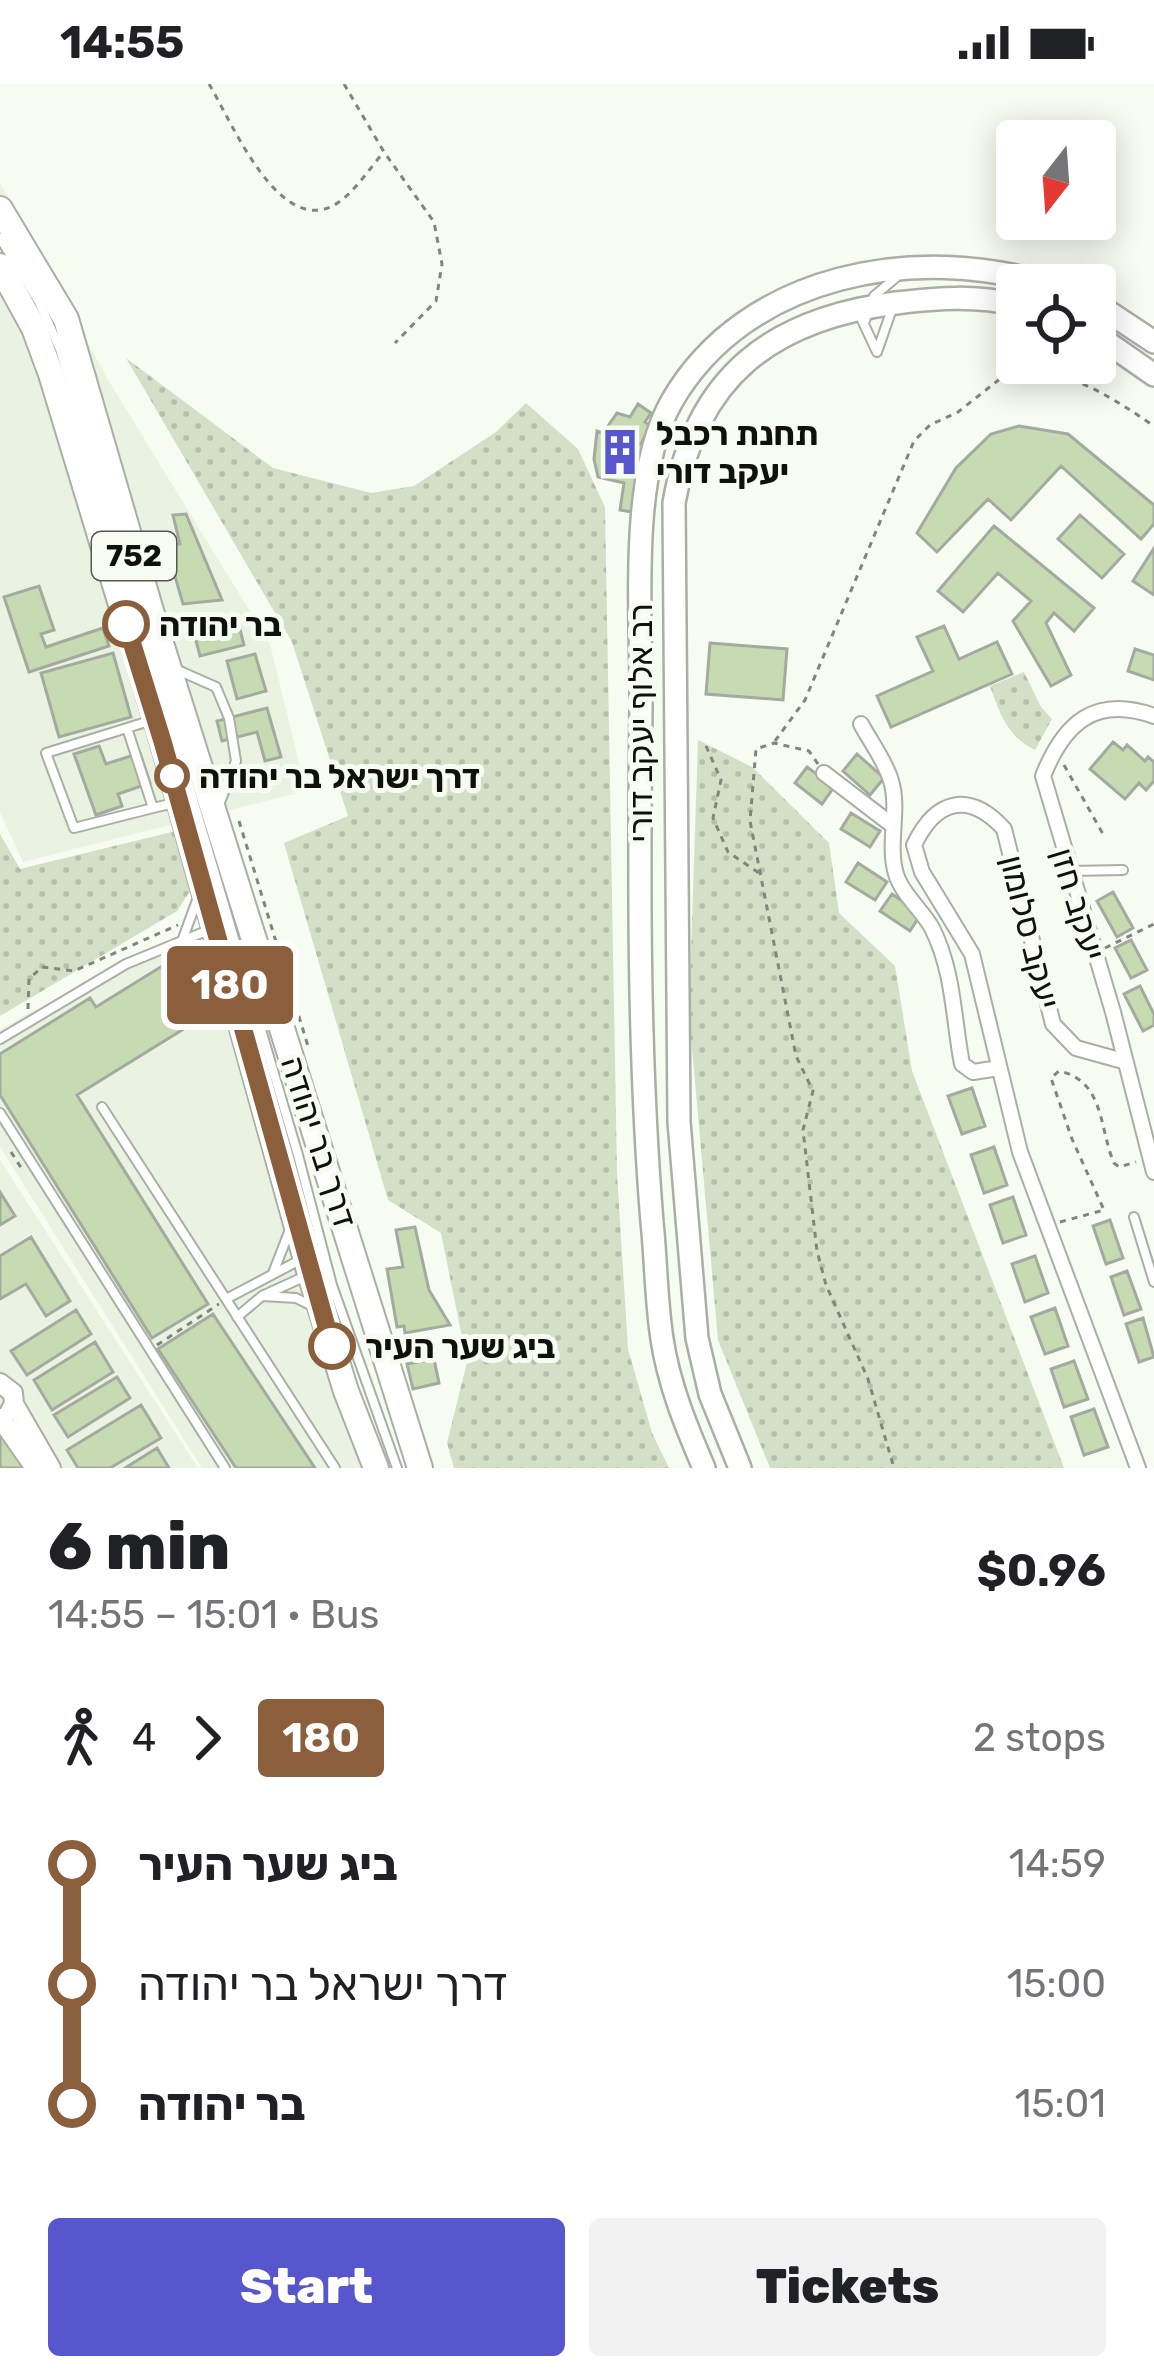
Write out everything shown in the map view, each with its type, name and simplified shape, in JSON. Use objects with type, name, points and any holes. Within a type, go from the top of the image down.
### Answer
[{"type":"main road","name":"דרך בר יהודה","points":[[0,208],[66,319],[217,824],[229,921],[291,1200],[316,1262],[323,1317],[346,1391],[380,1466]]},
{"type":"main road","name":"דרך בר יהודה","points":[[0,266],[45,356],[200,880],[229,921],[353,1250],[420,1468]]},
{"type":"main road","name":"רב אלוף יעקב דורי","points":[[704,1468],[675,1396],[662,1340],[644,1124],[640,552],[653,455],[669,405],[719,339],[789,294],[881,271],[976,268],[996,273]]},
{"type":"main road","name":"רב אלוף יעקב דורי","points":[[740,1468],[710,1394],[697,1338],[679,1122],[674,503],[694,427],[744,360],[772,340],[824,316],[862,313],[896,303],[945,297],[996,303]]},
{"type":"main road","points":[[1116,317],[1154,342]]},
{"type":"main road","points":[[1116,349],[1154,375]]},
{"type":"street","points":[[1054,748],[1075,724],[1109,709],[1130,707],[1154,716]]},
{"type":"street","points":[[861,724],[892,782],[897,878],[930,925],[946,961],[955,992],[962,1064],[974,1072],[999,1068]]},
{"type":"street","name":"יעקב חזן","points":[[1054,748],[1042,776],[1113,1012],[1152,1164]]},
{"type":"street","points":[[824,773],[892,825]]},
{"type":"street","name":"יעקב סלומון","points":[[1124,1061],[1076,1048],[1062,1038],[1053,1024],[1004,829],[988,812],[971,805],[944,807],[924,824],[914,845],[922,872],[972,954],[1020,1152],[1138,1468]]},
{"type":"street","points":[[0,1383],[10,1388],[5,1413],[35,1468]]},
{"type":"street","points":[[5,1413],[51,1468]]},
{"type":"lane","points":[[0,238],[39,302],[60,349],[298,1155],[316,1262],[380,1466]]},
{"type":"lane","points":[[896,303],[877,352],[862,313],[874,296],[910,269]]},
{"type":"lane","points":[[168,666],[216,687],[229,718],[236,761],[223,790],[217,824]]},
{"type":"lane","points":[[156,719],[46,753],[74,828],[178,801]]},
{"type":"lane","points":[[127,728],[152,808]]},
{"type":"lane","points":[[1068,871],[1123,870]]},
{"type":"lane","points":[[182,941],[196,907],[200,880]]},
{"type":"lane","points":[[0,1039],[126,964],[229,921]]},
{"type":"lane","points":[[102,1107],[335,1468]]},
{"type":"lane","points":[[0,1113],[225,1468]]},
{"type":"lane","points":[[273,1273],[286,1247],[291,1200]]},
{"type":"lane","points":[[1134,1217],[1154,1282]]},
{"type":"lane","points":[[226,1299],[273,1273],[353,1250]]},
{"type":"lane","points":[[237,1317],[316,1262],[353,1250]]},
{"type":"lane","points":[[262,1296],[304,1300],[323,1317]]},
{"type":"path","points":[[209,84],[270,188],[309,212],[338,204],[384,152]]},
{"type":"path","points":[[344,84],[384,152],[434,222],[442,264],[436,301],[394,343]]},
{"type":"path","points":[[894,1468],[868,1379],[826,1286],[817,1251],[803,1130],[813,1091],[796,1056],[750,821],[756,749],[774,742],[806,700],[914,442],[930,425],[958,412],[1016,367],[1050,369],[1111,396],[1154,426]]},
{"type":"path","points":[[774,742],[808,752],[824,773]]},
{"type":"path","points":[[706,746],[722,780],[713,818],[728,852],[760,874]]},
{"type":"path","points":[[1054,748],[1103,834]]},
{"type":"path","points":[[29,1013],[29,979],[42,967],[74,971],[96,964],[178,926],[187,914]]},
{"type":"path","points":[[1093,955],[1154,924]]},
{"type":"path","points":[[1048,1225],[1104,1210],[1063,1117],[1051,1078],[1059,1071],[1072,1074],[1097,1101],[1114,1163],[1119,1167],[1152,1164]]},
{"type":"path","points":[[150,1350],[226,1299]]},
{"type":"shaded area","points":[[0,183],[110,383],[270,644],[306,791],[23,862],[0,812]]},
{"type":"shaded area","points":[[126,358],[273,468],[371,493],[414,486],[496,432],[526,403],[578,449],[605,507],[617,1174],[628,1349],[652,1433],[669,1468],[454,1468],[447,1443],[467,1362],[441,1233],[388,1200],[284,843],[348,816],[292,642]]},
{"type":"shaded area","points":[[1024,672],[1052,719],[1035,750],[1011,731],[990,686]]},
{"type":"shaded area","points":[[698,740],[752,767],[829,843],[839,913],[895,966],[912,1071],[1064,1468],[770,1468],[718,1340],[689,1014]]},
{"type":"shaded area","points":[[180,830],[194,885],[177,911],[0,1016],[0,834],[20,869]]},
{"type":"shaded area","points":[[157,950],[207,952],[369,1468],[202,1468],[0,1147],[0,1030],[91,989]]},
{"type":"shaded area","points":[[0,1160],[198,1468],[0,1468]]},
{"type":"building","name":"תחנת רכבל יעקב דורי","points":[[638,404],[651,413],[645,422],[650,426],[641,444],[646,445],[632,512],[620,510],[624,483],[598,477],[594,459],[597,431],[603,433],[617,413],[630,417]]},
{"type":"building","points":[[1019,426],[1068,434],[1154,505],[1154,524],[1141,539],[1061,466],[1011,520],[988,499],[937,552],[917,533],[956,468],[991,434]]},
{"type":"building","points":[[186,514],[222,600],[183,604],[166,545],[180,544],[173,515]]},
{"type":"building","points":[[1080,515],[1124,554],[1102,578],[1058,539]]},
{"type":"building","points":[[994,526],[1094,608],[1074,631],[1054,613],[1046,623],[1071,675],[1051,686],[1013,621],[1031,601],[998,573],[963,612],[938,591]]},
{"type":"building","points":[[1154,548],[1154,595],[1133,581]]},
{"type":"building","points":[[39,586],[54,630],[41,634],[46,647],[103,628],[109,646],[29,672],[4,597]]},
{"type":"building","points":[[237,618],[244,645],[200,656],[193,629]]},
{"type":"building","points":[[944,626],[959,659],[997,642],[1012,674],[891,727],[877,696],[933,671],[917,637]]},
{"type":"building","points":[[710,643],[787,649],[783,700],[706,694]]},
{"type":"building","points":[[1135,649],[1154,655],[1154,680],[1128,671]]},
{"type":"building","points":[[113,653],[131,717],[59,737],[41,673]]},
{"type":"building","points":[[255,654],[266,691],[237,699],[227,661]]},
{"type":"building","points":[[267,708],[281,757],[265,761],[257,732],[222,741],[217,721]]},
{"type":"building","points":[[1113,742],[1154,762],[1154,781],[1146,790],[1139,783],[1125,799],[1090,769]]},
{"type":"building","points":[[99,746],[106,764],[140,753],[150,783],[118,794],[122,806],[96,815],[74,754]]},
{"type":"building","points":[[857,754],[884,778],[870,795],[843,771]]},
{"type":"building","points":[[807,767],[834,787],[822,804],[795,783]]},
{"type":"building","points":[[851,813],[880,831],[870,847],[841,829]]},
{"type":"building","points":[[858,863],[887,882],[875,900],[846,882]]},
{"type":"building","points":[[1113,892],[1133,928],[1117,937],[1097,901]]},
{"type":"building","points":[[892,894],[921,914],[910,931],[880,911]]},
{"type":"building","points":[[1131,940],[1147,970],[1131,978],[1115,948]]},
{"type":"building","points":[[180,955],[191,973],[203,1017],[77,1095],[208,1304],[152,1338],[0,1095],[0,1054],[90,998],[96,1007]]},
{"type":"building","points":[[1140,986],[1154,1014],[1154,1025],[1143,1031],[1124,994]]},
{"type":"building","points":[[972,1088],[985,1126],[962,1134],[948,1096]]},
{"type":"building","points":[[994,1147],[1007,1185],[984,1193],[971,1155]]},
{"type":"building","points":[[0,1192],[15,1216],[0,1225]]},
{"type":"building","points":[[1013,1197],[1026,1235],[1003,1243],[990,1205]]},
{"type":"building","points":[[1110,1220],[1123,1258],[1106,1264],[1093,1226]]},
{"type":"building","points":[[415,1227],[429,1290],[450,1325],[405,1333],[404,1326],[397,1327],[387,1269],[403,1267],[396,1230]]},
{"type":"building","points":[[31,1237],[70,1301],[46,1316],[26,1284],[0,1299],[0,1256]]},
{"type":"building","points":[[1035,1256],[1048,1293],[1025,1302],[1012,1264]]},
{"type":"building","points":[[1127,1271],[1141,1309],[1124,1315],[1111,1277]]},
{"type":"building","points":[[1055,1308],[1068,1346],[1045,1354],[1031,1317]]},
{"type":"building","points":[[76,1310],[91,1334],[27,1375],[11,1351]]},
{"type":"building","points":[[213,1314],[315,1468],[236,1468],[158,1349]]},
{"type":"building","points":[[1143,1318],[1154,1357],[1139,1362],[1126,1324]]},
{"type":"building","points":[[95,1342],[113,1372],[52,1410],[34,1380]]},
{"type":"building","points":[[434,1359],[439,1383],[413,1389],[407,1364]]},
{"type":"building","points":[[1074,1361],[1088,1399],[1064,1407],[1051,1369]]},
{"type":"building","points":[[117,1377],[130,1398],[68,1437],[54,1415]]},
{"type":"building","points":[[141,1405],[161,1438],[110,1468],[78,1468],[67,1450]]},
{"type":"building","points":[[1094,1409],[1108,1447],[1084,1455],[1071,1417]]},
{"type":"building","points":[[0,1433],[25,1468],[0,1468]]},
{"type":"building","points":[[157,1448],[169,1468],[125,1468]]},
{"type":"bus line","name":"180","points":[[126,624],[332,1346]]},
{"type":"place","name":"תחנת רכבל יעקב דורי","points":[[620,452]]},
{"type":"place","name":"בר יהודה","points":[[126,624]]},
{"type":"place","name":"דרך ישראל בר יהודה","points":[[172,776]]},
{"type":"place","name":"ביג שער העיר","points":[[332,1346]]}]
